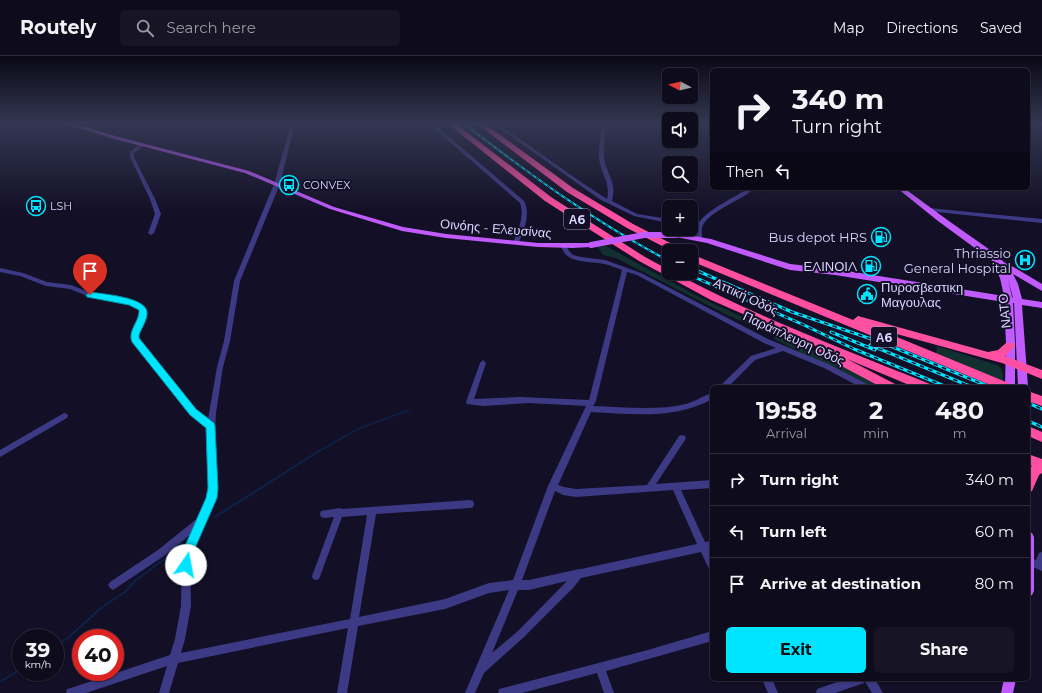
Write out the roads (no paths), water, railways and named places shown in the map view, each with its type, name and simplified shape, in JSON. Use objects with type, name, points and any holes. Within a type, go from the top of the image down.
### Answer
[{"type":"highway","name":"Αττική Οδός","points":[[489,153],[548,199],[605,237],[714,298],[780,328],[921,385]]},
{"type":"highway","name":"Α6","points":[[521,153],[583,198],[630,226],[665,244]]},
{"type":"highway","name":"Αττική Οδός","points":[[698,260],[1002,385]]},
{"type":"highway","points":[[761,287],[862,321],[984,354],[998,355],[1003,353],[1010,346]]},
{"type":"highway","points":[[780,328],[793,337],[887,385]]},
{"type":"highway","points":[[984,354],[1022,372],[1042,375]]},
{"type":"highway","points":[[1030,397],[1042,401]]},
{"type":"highway","points":[[1030,432],[1042,437]]},
{"type":"highway","points":[[1030,460],[1042,464]]},
{"type":"highway","points":[[1030,482],[1034,471],[1042,467]]},
{"type":"main road","name":"Οινόης - Ελευσίνας","points":[[173,153],[230,167],[277,184],[332,208],[402,229],[446,236],[516,243],[568,246],[644,236],[676,235],[695,237],[790,267],[835,272],[992,297],[1008,298]]},
{"type":"main road","name":"ΝΑΤΟ","points":[[903,190],[979,248],[994,261],[1004,275],[1009,310],[1010,385]]},
{"type":"main road","name":"ΝΑΤΟ","points":[[979,248],[1004,266],[1011,276],[1017,290],[1023,385]]},
{"type":"main road","points":[[996,259],[1042,288]]},
{"type":"main road","name":"Οινόης - Ελευσίνας","points":[[835,272],[900,279],[1008,298]]},
{"type":"main road","points":[[992,297],[1002,301],[1009,310]]},
{"type":"main road","points":[[1008,298],[1042,302]]},
{"type":"main road","points":[[1018,299],[1042,305]]},
{"type":"main road","points":[[1030,544],[1036,564],[1030,584]]},
{"type":"main road","points":[[1008,693],[1010,681]]},
{"type":"street","points":[[132,153],[132,157],[145,186],[151,194],[158,214],[151,233]]},
{"type":"street","points":[[164,693],[180,639],[186,606],[186,555],[212,498],[213,488],[210,426],[237,281],[247,261],[277,184],[285,153]]},
{"type":"street","points":[[465,153],[525,206],[525,216],[516,243]]},
{"type":"street","points":[[536,153],[609,202],[636,215],[662,221]]},
{"type":"street","points":[[602,153],[602,159],[612,187],[609,202]]},
{"type":"street","points":[[695,237],[701,224],[717,210],[749,190]]},
{"type":"street","points":[[929,210],[1042,221]]},
{"type":"street","points":[[470,693],[478,670],[514,586],[552,486],[590,406],[625,270],[605,262],[578,258],[568,254],[568,246]]},
{"type":"street","points":[[0,270],[21,274],[46,284],[72,287],[90,295],[131,302],[140,306],[143,309],[143,314],[134,335],[135,339],[193,412],[210,426]]},
{"type":"street","name":"Παράπλευρη Οδός","points":[[625,270],[639,274],[658,283],[782,349],[826,366],[862,385]]},
{"type":"street","points":[[725,385],[753,358],[782,349]]},
{"type":"street","points":[[483,363],[470,402],[494,403],[517,400],[535,400],[590,406],[672,410],[692,406],[710,397]]},
{"type":"street","points":[[0,454],[64,416]]},
{"type":"street","points":[[649,488],[682,438]]},
{"type":"street","points":[[552,486],[563,491],[576,493],[710,484]]},
{"type":"street","points":[[675,486],[710,562]]},
{"type":"street","points":[[324,514],[470,504]]},
{"type":"street","points":[[342,693],[352,623],[372,511]]},
{"type":"street","points":[[316,576],[340,512]]},
{"type":"street","points":[[113,585],[161,553],[192,525],[203,518]]},
{"type":"street","points":[[71,693],[173,659],[445,604],[489,588],[506,585],[529,585],[710,545]]},
{"type":"street","points":[[1036,564],[1042,556]]},
{"type":"street","points":[[478,670],[521,634],[570,585],[579,573]]},
{"type":"street","points":[[503,693],[648,655],[710,637]]},
{"type":"street","points":[[600,667],[609,693]]},
{"type":"street","points":[[768,681],[773,693]]},
{"type":"street","points":[[821,693],[854,681]]},
{"type":"street","points":[[870,681],[878,693]]},
{"type":"waterway","points":[[317,452],[360,428],[409,410]]},
{"type":"waterway","points":[[215,517],[319,451]]},
{"type":"waterway","points":[[64,640],[102,607],[125,592],[136,580],[167,557],[185,538]]},
{"type":"waterway","points":[[0,682],[12,675]]},
{"type":"railway","points":[[502,153],[589,214],[662,257]]},
{"type":"railway","points":[[698,271],[792,312],[883,343],[985,385]]},
{"type":"railway","points":[[698,279],[804,325],[854,349],[942,385]]},
{"type":"railway","points":[[831,332],[875,350]]},
{"type":"railway","points":[[870,345],[967,385]]},
{"type":"railway","points":[[1030,404],[1042,409]]},
{"type":"railway","points":[[1030,422],[1042,427]]},
{"type":"place","name":"CONVEX","points":[[289,185]]},
{"type":"place","name":"LSH","points":[[36,206]]},
{"type":"place","name":"Bus depot HRS","points":[[881,237]]},
{"type":"place","name":"Thriassio General Hospital","points":[[1025,260]]},
{"type":"place","name":"ΕΛΙΝΟΙΛ","points":[[871,266]]},
{"type":"place","name":"Πυροσβεστικη Μαγουλας","points":[[867,294]]}]
